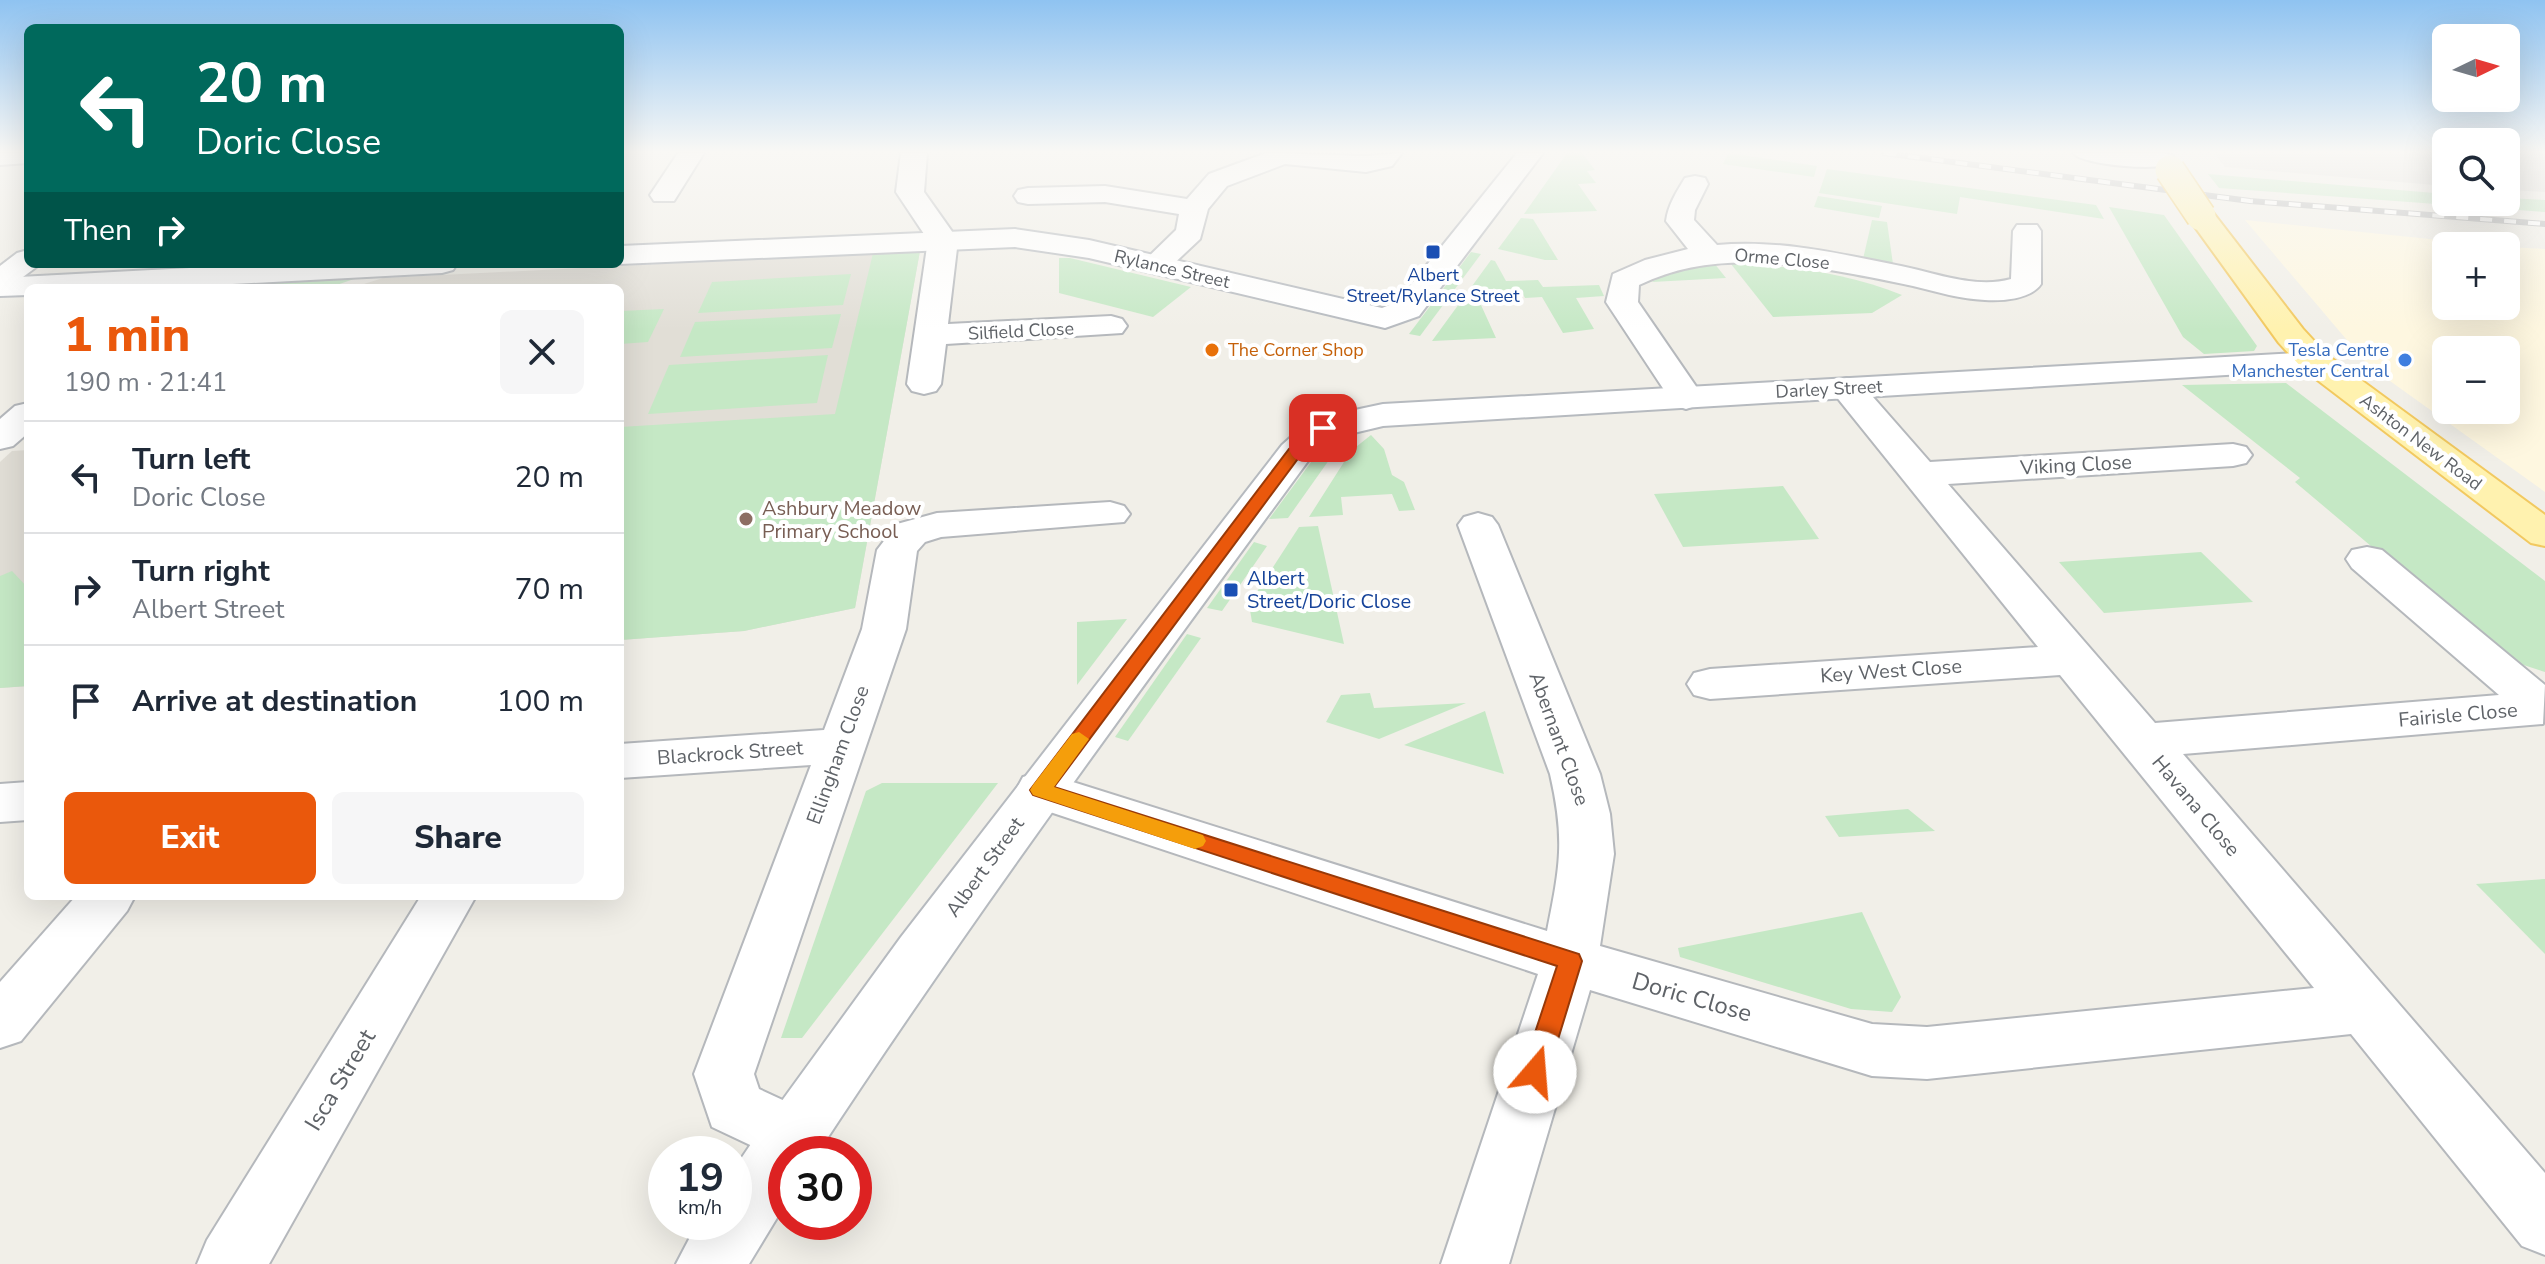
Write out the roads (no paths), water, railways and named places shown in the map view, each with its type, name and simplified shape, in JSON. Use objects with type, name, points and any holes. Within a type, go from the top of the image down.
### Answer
[{"type":"main road","name":"Ashton New Road","points":[[2198,212],[2291,336],[2315,362],[2545,534]]},
{"type":"street","points":[[924,212],[943,240],[924,384]]},
{"type":"street","points":[[1155,265],[1190,233],[1193,212]]},
{"type":"street","name":"Rylance Street","points":[[624,255],[1015,238],[1155,265],[1385,318],[1408,309],[1484,212]]},
{"type":"street","points":[[1681,212],[1680,221],[1709,254]]},
{"type":"street","name":"Orme Close","points":[[1686,398],[1622,302],[1624,281],[1645,267],[1709,254],[1784,257],[1982,290],[2012,291],[2026,284],[2027,231]]},
{"type":"street","points":[[0,280],[24,262]]},
{"type":"street","points":[[106,284],[177,282],[347,268]]},
{"type":"street","points":[[0,287],[24,286]]},
{"type":"street","name":"Silfield Close","points":[[931,335],[1111,326]]},
{"type":"street","name":"Darley Street","points":[[1344,420],[2315,362]]},
{"type":"street","name":"Havana Close","points":[[1847,388],[2545,1223]]},
{"type":"street","points":[[0,438],[24,417]]},
{"type":"street","name":"Albert Street","points":[[710,1264],[791,1135],[1041,790],[1295,453],[1315,433],[1344,420]]},
{"type":"street","name":"Viking Close","points":[[1919,474],[2233,455]]},
{"type":"street","name":"Ellingham Close","points":[[791,1135],[734,1107],[724,1074],[884,629],[897,550],[911,533],[937,525],[1110,514]]},
{"type":"street","name":"Abernant Close","points":[[1475,1264],[1570,961],[1588,854],[1585,814],[1575,774],[1478,525]]},
{"type":"street","name":"Fairisle Close","points":[[2141,741],[2543,708],[2367,559]]},
{"type":"street","name":"Key West Close","points":[[1710,684],[2073,659]]},
{"type":"street","name":"Blackrock Street","points":[[624,761],[840,746]]},
{"type":"street","name":"Doric Close","points":[[1041,790],[1570,961],[1872,1050],[1927,1053],[2365,1008]]},
{"type":"street","points":[[0,803],[24,801]]},
{"type":"street","points":[[0,1023],[105,900]]},
{"type":"street","name":"Isca Street","points":[[231,1264],[447,900]]},
{"type":"railway","points":[[2391,212],[2545,224]]},
{"type":"place","name":"Albert Street/Rylance Street","points":[[1433,252]]},
{"type":"place","name":"The Corner Shop","points":[[1212,350]]},
{"type":"place","name":"Tesla Centre Manchester Central","points":[[2405,360]]},
{"type":"place","name":"Ashbury Meadow Primary School","points":[[746,519]]},
{"type":"place","name":"Albert Street/Doric Close","points":[[1231,590]]}]
